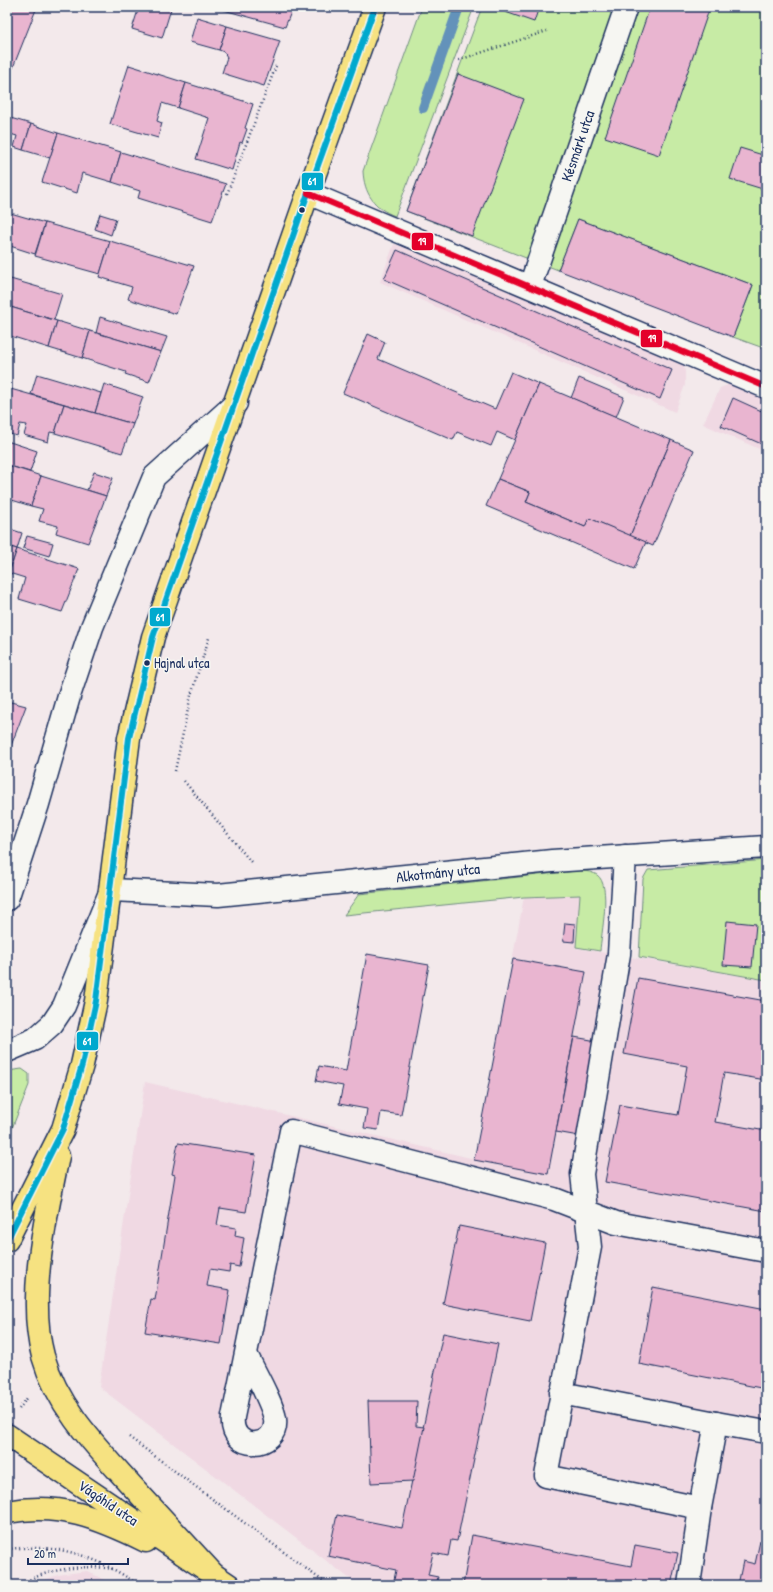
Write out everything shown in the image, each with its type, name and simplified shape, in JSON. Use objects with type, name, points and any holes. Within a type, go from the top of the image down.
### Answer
[{"type":"main road","points":[[221,1580],[86,1436],[64,1404],[53,1383],[43,1356],[38,1314],[38,1288],[46,1218],[63,1129],[82,1065],[96,1001],[129,738],[142,680],[167,594],[236,403],[308,193],[375,7]]},
{"type":"main road","points":[[7,1240],[63,1129]]},
{"type":"main road","name":"Vágóhíd utca","points":[[7,1435],[221,1580]]},
{"type":"main road","points":[[7,1512],[26,1508],[59,1509],[86,1516],[127,1532],[221,1580]]},
{"type":"street","name":"Késmárk utca","points":[[530,286],[626,7]]},
{"type":"street","points":[[308,193],[766,386]]},
{"type":"street","points":[[7,899],[38,804],[70,693],[92,627],[154,477],[236,403]]},
{"type":"street","name":"Alkotmány utca","points":[[111,890],[218,895],[552,861],[766,847]]},
{"type":"street","points":[[625,856],[619,954],[582,1174],[590,1247],[546,1476],[700,1508]]},
{"type":"street","points":[[7,1051],[35,1039],[52,1024],[64,1006],[111,890]]},
{"type":"street","points":[[246,1354],[291,1132],[554,1199],[616,1223],[766,1251]]},
{"type":"street","points":[[561,1393],[766,1432]]},
{"type":"street","points":[[689,1585],[700,1508],[716,1423]]},
{"type":"path","points":[[458,60],[547,31]]},
{"type":"path","points":[[227,194],[276,66]]},
{"type":"path","points":[[175,771],[191,694],[208,638]]},
{"type":"path","points":[[184,781],[252,863]]},
{"type":"path","points":[[126,1435],[328,1585]]},
{"type":"path","points":[[7,1549],[56,1549],[95,1559],[116,1570],[139,1585]]},
{"type":"path","points":[[18,1585],[38,1576],[69,1568],[85,1567],[116,1570]]},
{"type":"shaded area","points":[[394,244],[683,363],[685,371],[685,385],[675,412],[380,282]]},
{"type":"shaded area","points":[[730,384],[766,399],[766,452],[703,424],[720,388]]},
{"type":"shaded area","points":[[581,895],[576,948],[766,980],[766,1585],[358,1585],[99,1387],[145,1082],[475,1159],[524,897]]},
{"type":"shaded area","points":[[87,1571],[114,1585],[29,1585],[58,1575]]},
{"type":"green space","points":[[422,7],[474,7],[395,216],[381,209],[372,199],[365,186],[363,171]]},
{"type":"green space","points":[[482,7],[616,7],[529,254],[526,258],[406,211]]},
{"type":"green space","points":[[636,7],[766,7],[766,349],[733,337],[753,285],[578,219],[558,270],[548,266]]},
{"type":"green space","points":[[766,860],[766,980],[639,957],[643,879],[648,870]]},
{"type":"green space","points":[[584,871],[597,875],[601,880],[604,889],[605,899],[600,951],[576,947],[580,895],[524,897],[344,915],[359,894]]},
{"type":"green space","points":[[22,1069],[29,1074],[29,1085],[7,1141],[7,1071]]},
{"type":"building","points":[[7,7],[37,7],[12,70],[7,69]]},
{"type":"building","points":[[139,7],[164,7],[171,9],[162,38],[132,29]]},
{"type":"building","points":[[213,7],[293,7],[285,27]]},
{"type":"building","points":[[491,7],[539,7],[534,22]]},
{"type":"building","points":[[650,7],[710,7],[659,155],[605,137]]},
{"type":"building","points":[[197,17],[227,26],[219,50],[190,42]]},
{"type":"building","points":[[227,26],[280,41],[264,86],[222,73],[227,57],[224,52],[219,50]]},
{"type":"building","points":[[129,65],[186,83],[178,108],[162,103],[157,121],[162,123],[158,138],[110,124]]},
{"type":"building","points":[[458,74],[524,99],[472,236],[406,211]]},
{"type":"building","points":[[186,83],[253,104],[245,128],[247,129],[242,143],[240,142],[232,170],[196,159],[209,118],[178,108]]},
{"type":"building","points":[[7,117],[31,124],[23,150],[14,147],[17,136],[7,133]]},
{"type":"building","points":[[31,124],[58,133],[50,158],[23,150]]},
{"type":"building","points":[[58,133],[121,152],[112,182],[82,173],[77,193],[42,182]]},
{"type":"building","points":[[740,148],[766,156],[766,190],[730,179]]},
{"type":"building","points":[[121,152],[226,184],[212,221],[138,198],[140,191],[112,182]]},
{"type":"building","points":[[7,212],[45,223],[35,254],[7,245]]},
{"type":"building","points":[[100,214],[116,219],[111,235],[95,229]]},
{"type":"building","points":[[578,219],[753,285],[733,337],[558,270]]},
{"type":"building","points":[[45,223],[110,241],[100,274],[35,256]]},
{"type":"building","points":[[110,241],[194,266],[176,314],[128,299],[132,287],[99,277]]},
{"type":"building","points":[[397,250],[672,370],[660,399],[384,279]]},
{"type":"building","points":[[7,278],[62,294],[54,320],[7,306]]},
{"type":"building","points":[[7,306],[57,321],[49,348],[7,335]]},
{"type":"building","points":[[100,317],[167,337],[161,352],[96,333]]},
{"type":"building","points":[[57,321],[90,331],[82,358],[49,348]]},
{"type":"building","points":[[90,331],[161,352],[149,382],[125,374],[126,372],[82,358]]},
{"type":"building","points":[[368,334],[385,342],[378,359],[495,409],[511,372],[539,384],[515,440],[497,432],[491,446],[457,432],[453,440],[343,393]]},
{"type":"building","points":[[37,374],[101,393],[95,413],[31,394]]},
{"type":"building","points":[[579,378],[624,397],[616,417],[571,398]]},
{"type":"building","points":[[104,384],[143,397],[133,424],[95,413]]},
{"type":"building","points":[[539,384],[671,440],[630,536],[589,518],[585,527],[526,502],[530,492],[498,479]]},
{"type":"building","points":[[7,388],[64,404],[55,433],[50,432],[48,442],[24,435],[27,425],[20,424],[17,436],[7,433]]},
{"type":"building","points":[[733,398],[766,413],[766,446],[721,426]]},
{"type":"building","points":[[64,404],[133,424],[122,453],[55,433]]},
{"type":"building","points":[[671,440],[694,450],[653,546],[630,536]]},
{"type":"building","points":[[7,441],[37,451],[30,472],[7,465]]},
{"type":"building","points":[[7,465],[41,476],[31,506],[12,500],[7,511]]},
{"type":"building","points":[[94,472],[113,478],[106,496],[87,490]]},
{"type":"building","points":[[41,476],[106,496],[88,543],[56,533],[58,526],[39,521],[43,509],[31,506]]},
{"type":"building","points":[[498,479],[530,492],[526,502],[585,527],[589,518],[646,542],[634,569],[486,506]]},
{"type":"building","points":[[7,528],[22,533],[17,549],[7,546]]},
{"type":"building","points":[[27,536],[53,543],[49,556],[23,548]]},
{"type":"building","points":[[7,546],[17,549],[9,573],[7,573]]},
{"type":"building","points":[[17,549],[79,569],[62,612],[19,599],[25,578],[9,573]]},
{"type":"building","points":[[7,701],[26,706],[9,751],[7,750]]},
{"type":"building","points":[[727,921],[756,924],[752,967],[723,965]]},
{"type":"building","points":[[565,923],[575,924],[574,942],[563,941]]},
{"type":"building","points":[[367,954],[429,965],[401,1115],[381,1112],[378,1130],[364,1128],[367,1109],[339,1104],[343,1086],[316,1081],[319,1066],[346,1071]]},
{"type":"building","points":[[513,959],[586,972],[548,1174],[474,1160]]},
{"type":"building","points":[[638,978],[766,1001],[766,1080],[724,1073],[715,1122],[766,1131],[766,1211],[605,1182],[620,1105],[678,1115],[687,1066],[624,1054]]},
{"type":"building","points":[[574,1037],[597,1041],[579,1136],[556,1132]]},
{"type":"building","points":[[178,1143],[256,1155],[246,1212],[220,1208],[217,1225],[236,1228],[235,1236],[244,1238],[239,1267],[230,1265],[229,1272],[210,1269],[207,1286],[230,1290],[221,1344],[145,1332],[151,1299],[155,1300],[175,1175],[172,1174]]},
{"type":"building","points":[[459,1226],[545,1243],[530,1321],[443,1304]]},
{"type":"building","points":[[653,1287],[766,1309],[766,1389],[639,1364]]},
{"type":"building","points":[[443,1333],[498,1344],[457,1541],[451,1540],[448,1556],[433,1553],[428,1575],[438,1577],[436,1585],[393,1585],[396,1570],[328,1556],[337,1515],[402,1528]]},
{"type":"building","points":[[368,1401],[417,1401],[416,1426],[424,1427],[413,1481],[371,1483]]},
{"type":"building","points":[[472,1535],[631,1566],[635,1545],[678,1553],[671,1585],[463,1585]]},
{"type":"building","points":[[760,1541],[766,1542],[766,1585],[738,1585],[743,1561],[755,1564]]},
{"type":"waterway","points":[[423,108],[459,7]]},
{"type":"transit line","name":"61","points":[[7,1240],[63,1129],[82,1065],[96,1001],[129,738],[153,637],[308,193],[375,7]]},
{"type":"transit line","name":"19","points":[[308,193],[766,387]]},
{"type":"place","name":"Hajnal utca","points":[[147,663]]}]
